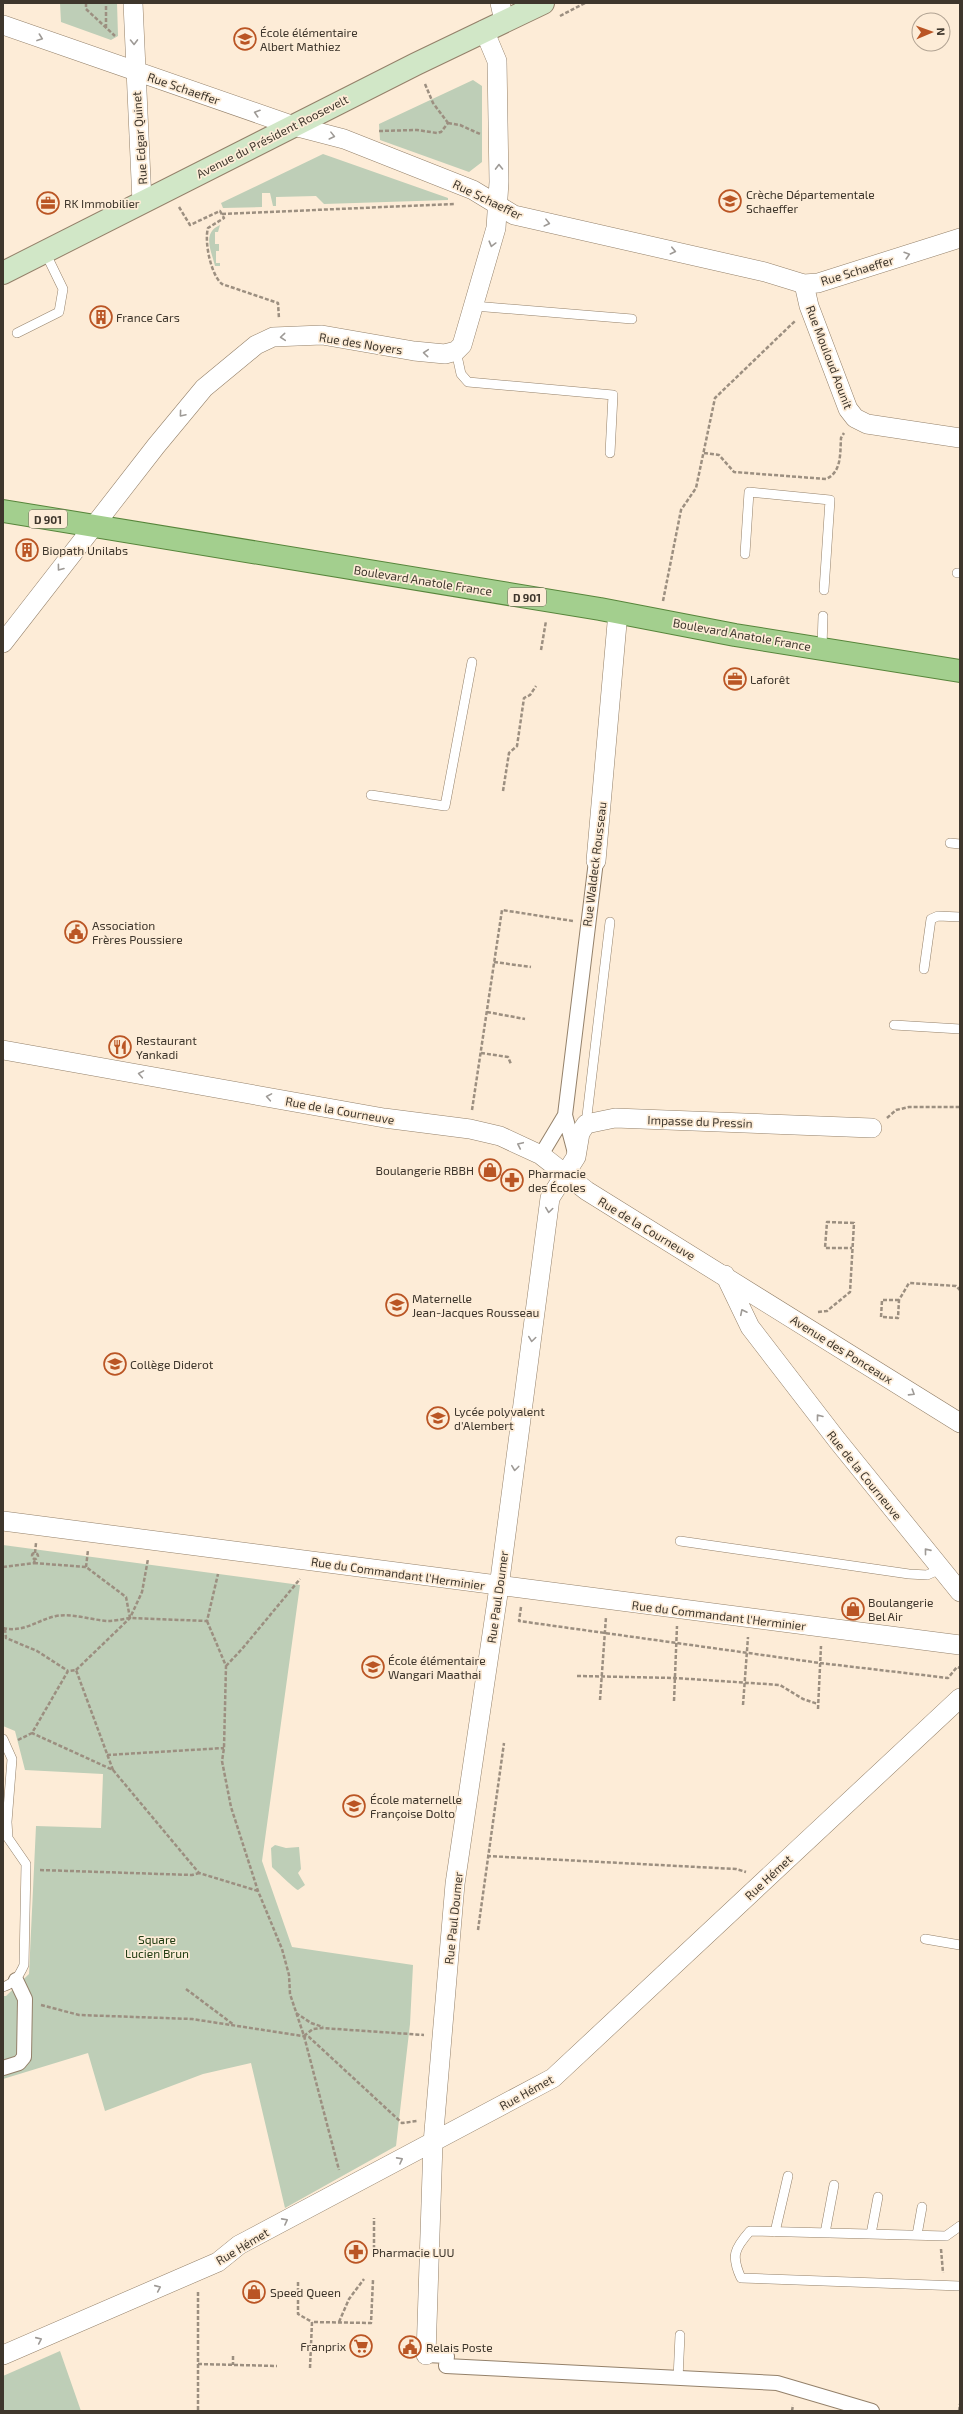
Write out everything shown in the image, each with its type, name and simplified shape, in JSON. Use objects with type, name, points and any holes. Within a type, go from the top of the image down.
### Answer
[{"type":"main road","name":"Avenue du Président Roosevelt","points":[[3,273],[484,30],[502,12],[542,3]]},
{"type":"main road","name":"Boulevard Anatole France","points":[[3,511],[618,612],[960,671]]},
{"type":"street","name":"Rue Edgar Quinet","points":[[133,3],[134,63],[142,202]]},
{"type":"street","name":"Rue Schaeffer","points":[[3,25],[134,63],[294,126],[344,139],[473,190],[514,215],[765,272],[804,284],[818,283],[960,238]]},
{"type":"street","points":[[456,351],[462,345],[496,228],[498,137],[497,61],[484,30]]},
{"type":"street","name":"Rue Mouloud Aounit","points":[[804,284],[809,306],[848,409],[855,418],[867,424],[960,438]]},
{"type":"street","name":"Rue des Noyers","points":[[3,643],[156,446],[204,388],[256,345],[273,337],[322,335],[414,352],[445,354],[456,351]]},
{"type":"street","name":"Rue Waldeck Rousseau","points":[[576,1157],[565,1114],[596,861],[618,612]]},
{"type":"street","name":"Rue de la Courneuve","points":[[3,1050],[384,1118],[470,1130],[500,1136],[541,1155],[563,1174],[587,1191],[725,1275],[750,1327],[837,1440],[960,1592]]},
{"type":"street","name":"Rue Waldeck Rousseau","points":[[541,1155],[565,1114]]},
{"type":"street","name":"Impasse du Pressin","points":[[586,1124],[615,1118],[872,1128]]},
{"type":"street","points":[[563,1174],[576,1157],[580,1133],[586,1124]]},
{"type":"street","name":"Rue Paul Doumer","points":[[426,2355],[432,2143],[455,1884],[499,1587],[550,1198],[563,1174]]},
{"type":"street","name":"Avenue des Ponceaux","points":[[725,1275],[960,1423]]},
{"type":"street","name":"Rue du Commandant l'Herminier","points":[[3,1522],[312,1561],[607,1601],[960,1645]]},
{"type":"street","name":"Rue Hémet","points":[[3,2355],[218,2262],[239,2245],[553,2078],[960,1698]]},
{"type":"street","points":[[3,2068],[19,2063],[24,2057],[25,1999],[16,1980]]},
{"type":"street","points":[[426,2355],[447,2356],[446,2366],[777,2383],[872,2411]]},
{"type":"lane","points":[[17,333],[59,312],[63,289],[45,252]]},
{"type":"lane","points":[[474,306],[632,319]]},
{"type":"lane","points":[[456,351],[461,374],[468,382],[613,395],[610,453]]},
{"type":"lane","points":[[745,554],[749,492],[830,500],[824,590]]},
{"type":"lane","points":[[822,648],[823,616]]},
{"type":"lane","points":[[371,795],[445,806],[472,662]]},
{"type":"lane","points":[[950,843],[960,844]]},
{"type":"lane","points":[[924,969],[931,919],[938,916],[960,917]]},
{"type":"lane","points":[[586,1124],[610,922]]},
{"type":"lane","points":[[894,1025],[960,1029]]},
{"type":"lane","points":[[680,1541],[909,1574],[927,1575],[941,1569]]},
{"type":"lane","points":[[3,1739],[12,1759],[8,1838],[26,1864],[24,1965],[16,1980],[3,1987]]},
{"type":"lane","points":[[925,1939],[960,1945]]},
{"type":"lane","points":[[775,2232],[788,2176]]},
{"type":"lane","points":[[825,2233],[834,2185]]},
{"type":"lane","points":[[871,2234],[878,2197]]},
{"type":"lane","points":[[917,2235],[922,2207]]},
{"type":"lane","points":[[960,2226],[946,2236],[750,2231],[739,2243],[734,2262],[740,2278],[960,2286]]},
{"type":"lane","points":[[678,2379],[680,2335]]},
{"type":"path","points":[[86,3],[86,9],[106,28],[134,63]]},
{"type":"path","points":[[106,3],[106,28]]},
{"type":"path","points":[[425,84],[433,103],[448,123],[460,125],[482,135],[498,137]]},
{"type":"path","points":[[373,131],[417,130],[437,133],[441,132],[448,123]]},
{"type":"path","points":[[179,207],[190,225],[220,211],[222,214],[468,203],[473,190]]},
{"type":"path","points":[[222,214],[224,218],[208,228],[205,238],[215,278],[222,284],[278,303],[280,337]]},
{"type":"path","points":[[659,620],[681,510],[696,488],[715,398],[809,306]]},
{"type":"path","points":[[704,453],[719,455],[734,472],[826,479],[835,473],[838,468],[842,438],[855,418]]},
{"type":"path","points":[[542,650],[550,601]]},
{"type":"path","points":[[503,791],[509,753],[517,746],[524,698],[530,695],[536,686]]},
{"type":"path","points":[[470,1130],[502,910],[588,924]]},
{"type":"path","points":[[494,962],[531,967]]},
{"type":"path","points":[[487,1012],[525,1019]]},
{"type":"path","points":[[481,1053],[508,1057],[511,1064]]},
{"type":"path","points":[[872,1128],[883,1122],[896,1110],[909,1106],[960,1108]]},
{"type":"path","points":[[816,1312],[827,1310],[850,1292],[854,1224],[827,1222],[825,1248],[852,1248]]},
{"type":"path","points":[[899,1300],[882,1300],[881,1317],[898,1318],[899,1300],[909,1284],[956,1286],[960,1290]]},
{"type":"path","points":[[150,1540],[142,1592],[130,1618],[76,1670],[68,1671],[37,1651],[6,1638],[4,1629],[27,1628],[45,1620],[65,1615],[108,1621],[130,1618],[207,1621]]},
{"type":"path","points":[[34,1563],[35,1559]]},
{"type":"path","points":[[226,1666],[292,1589],[312,1561]]},
{"type":"path","points":[[3,1567],[34,1563],[86,1567],[126,1597],[130,1618]]},
{"type":"path","points":[[218,1574],[207,1621],[226,1666],[224,1748],[222,1761],[225,1784],[258,1891],[282,1949],[289,1975],[290,1994],[304,2036],[345,2189]]},
{"type":"path","points":[[524,1590],[519,1621],[820,1663],[948,1678],[957,1667],[960,1668]]},
{"type":"path","points":[[600,1700],[607,1601]]},
{"type":"path","points":[[674,1701],[678,1610]]},
{"type":"path","points":[[743,1705],[749,1618]]},
{"type":"path","points":[[818,1709],[822,1628]]},
{"type":"path","points":[[76,1670],[113,1770],[199,1873]]},
{"type":"path","points":[[68,1671],[32,1733],[113,1770]]},
{"type":"path","points":[[577,1676],[602,1675],[675,1678],[745,1684],[780,1685],[803,1699],[818,1704]]},
{"type":"path","points":[[478,1930],[487,1856],[504,1743]]},
{"type":"path","points":[[107,1755],[224,1748]]},
{"type":"path","points":[[487,1856],[736,1869],[750,1874],[758,1886]]},
{"type":"path","points":[[26,1864],[34,1869],[192,1875],[199,1873],[258,1891]]},
{"type":"path","points":[[186,1989],[234,2025]]},
{"type":"path","points":[[25,1999],[44,2006],[79,2015],[192,2019],[309,2037],[402,2124],[435,2118]]},
{"type":"path","points":[[296,2013],[311,2023],[327,2028]]},
{"type":"path","points":[[304,2036],[313,2029],[327,2028],[404,2033]]},
{"type":"path","points":[[374,2218],[374,2249]]},
{"type":"path","points":[[941,2236],[941,2255],[944,2259],[942,2285]]},
{"type":"path","points":[[198,2270],[198,2411]]},
{"type":"path","points":[[339,2322],[349,2299],[364,2279]]},
{"type":"path","points":[[298,2282],[298,2314],[312,2322],[371,2323],[373,2280]]},
{"type":"path","points":[[310,2368],[312,2322]]},
{"type":"path","points":[[232,2356],[233,2365]]},
{"type":"path","points":[[198,2364],[277,2366]]},
{"type":"path","points":[[959,2411],[960,2404]]},
{"type":"green space","points":[[60,3],[117,3],[118,36],[111,40],[61,22]]},
{"type":"green space","points":[[473,80],[482,86],[482,162],[469,172],[380,140],[379,124]]},
{"type":"green space","points":[[323,154],[448,198],[448,200],[324,204],[316,196],[276,197],[276,206],[273,206],[270,193],[262,193],[262,207],[223,208],[221,203]]},
{"type":"green space","points":[[220,225],[218,232],[215,232],[215,244],[219,244],[219,251],[216,251],[216,263],[220,263],[220,266],[215,266],[210,248],[209,237],[214,228]]},
{"type":"green space","name":"Square Lucien Brun","points":[[3,1545],[300,1585],[262,1861],[292,1947],[413,1965],[410,2024],[396,2146],[285,2208],[251,2063],[203,2074],[105,2111],[88,2053],[3,2079],[3,1996],[6,1996],[29,1974],[36,1826],[101,1828],[103,1774],[25,1770],[15,1731],[3,1726]]},
{"type":"green space","points":[[275,1845],[286,1848],[299,1847],[301,1869],[298,1873],[305,1885],[298,1890],[272,1867],[271,1848]]},
{"type":"green space","points":[[60,2351],[81,2411],[3,2411],[3,2376]]},
{"type":"place","name":"École élémentaire Albert Mathiez","points":[[245,39]]},
{"type":"place","name":"Crèche Départementale Schaeffer","points":[[730,201]]},
{"type":"place","name":"RK Immobilier","points":[[48,203]]},
{"type":"place","name":"France Cars","points":[[101,317]]},
{"type":"place","name":"Biopath Unilabs","points":[[27,550]]},
{"type":"place","name":"Laforêt","points":[[735,679]]},
{"type":"place","name":"Association Frères Poussiere","points":[[76,932]]},
{"type":"place","name":"Restaurant Yankadi","points":[[120,1047]]},
{"type":"place","name":"Boulangerie RBBH","points":[[490,1170]]},
{"type":"place","name":"Pharmacie des Écoles","points":[[512,1180]]},
{"type":"place","name":"Maternelle Jean-Jacques Rousseau","points":[[397,1305]]},
{"type":"place","name":"Collège Diderot","points":[[115,1364]]},
{"type":"place","name":"Lycée polyvalent d'Alembert","points":[[438,1418]]},
{"type":"place","name":"Boulangerie Bel Air","points":[[853,1609]]},
{"type":"place","name":"École élémentaire Wangari Maathai","points":[[373,1667]]},
{"type":"place","name":"École maternelle Françoise Dolto","points":[[354,1806]]},
{"type":"place","name":"Pharmacie LUU","points":[[356,2252]]},
{"type":"place","name":"Speed Queen","points":[[254,2292]]},
{"type":"place","name":"Franprix","points":[[361,2346]]},
{"type":"place","name":"Relais Poste","points":[[410,2347]]}]
